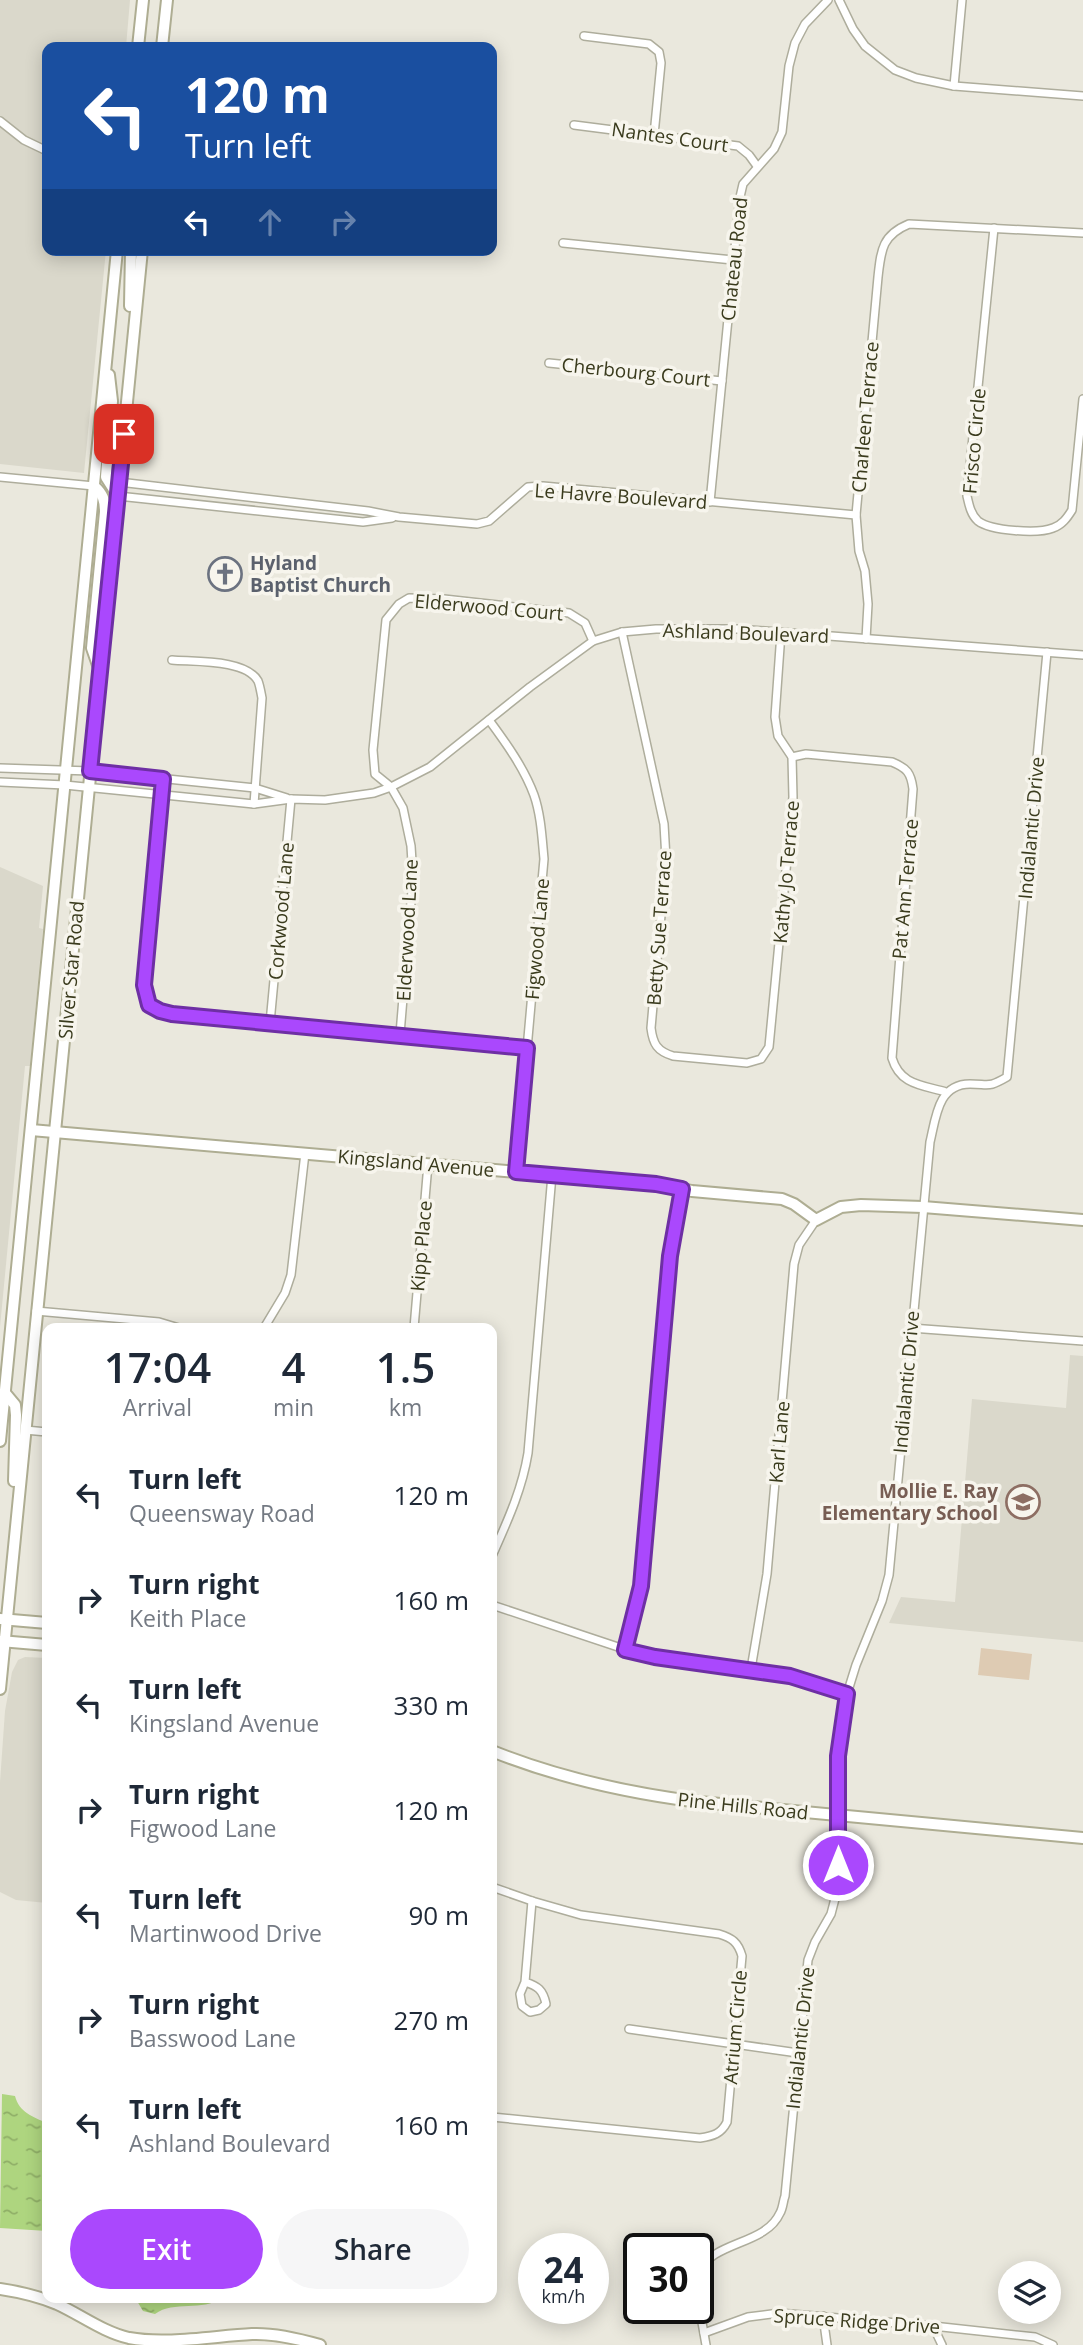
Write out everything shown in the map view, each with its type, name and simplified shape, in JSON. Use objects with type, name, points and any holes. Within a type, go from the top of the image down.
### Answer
[{"type":"main road","points":[[139,42],[144,0]]},
{"type":"main road","points":[[144,0],[146,42]]},
{"type":"main road","points":[[163,42],[167,0]]},
{"type":"main road","name":"Silver Star Road","points":[[0,1441],[116,256]]},
{"type":"main road","points":[[131,256],[131,362]]},
{"type":"main road","name":"Silver Star Road","points":[[0,1689],[4,1619],[14,1547],[141,256]]},
{"type":"main road","points":[[107,355],[112,401],[106,477],[118,496]]},
{"type":"main road","points":[[94,486],[102,492],[106,512],[92,648],[100,671]]},
{"type":"main road","name":"Kingsland Avenue","points":[[31,1130],[656,1184],[782,1199],[816,1220]]},
{"type":"main road","points":[[816,1220],[836,1209],[851,1205],[923,1207],[1083,1220]]},
{"type":"main road","points":[[5,1392],[15,1405],[16,1415],[14,1547]]},
{"type":"main road","points":[[4,1619],[42,1623]]},
{"type":"main road","points":[[3,1641],[42,1644]]},
{"type":"main road","name":"Pine Hills Road","points":[[497,1753],[541,1769],[620,1790],[699,1802],[1083,1838]]},
{"type":"main road","points":[[0,2289],[42,2299]]},
{"type":"main road","points":[[53,2303],[107,2331],[131,2339],[160,2341],[256,2333],[320,2345]]},
{"type":"street","name":"Chateau Road","points":[[710,502],[733,260],[743,184],[774,149],[782,132],[789,66],[795,43],[805,24],[828,0]]},
{"type":"street","points":[[839,0],[865,46],[895,70],[916,78],[954,86],[1083,96]]},
{"type":"street","points":[[954,86],[962,0]]},
{"type":"street","points":[[584,36],[649,44],[659,52],[661,63],[654,135]]},
{"type":"street","points":[[0,121],[24,140],[42,148]]},
{"type":"street","name":"Nantes Court","points":[[574,124],[738,146],[757,166]]},
{"type":"street","name":"Charleen Terrace","points":[[866,639],[868,604],[856,515],[880,256],[885,241],[896,230],[909,224],[994,228]]},
{"type":"street","points":[[994,228],[1083,233]]},
{"type":"street","name":"Frisco Circle","points":[[994,228],[967,496],[970,510],[976,520],[990,527],[1040,531],[1054,528],[1064,522],[1072,510],[1083,398]]},
{"type":"street","points":[[563,243],[733,260]]},
{"type":"street","name":"Cherbourg Court","points":[[549,363],[722,381]]},
{"type":"street","points":[[0,477],[94,486]]},
{"type":"street","name":"Le Havre Boulevard","points":[[119,482],[368,511],[399,517],[477,524],[495,517],[528,487],[543,486],[856,515]]},
{"type":"street","name":"Le Havre Boulevard","points":[[118,496],[363,522],[399,517]]},
{"type":"street","name":"Elderwood Court","points":[[391,788],[375,774],[373,750],[386,620],[399,604],[409,598],[436,599],[569,613],[585,623],[593,641]]},
{"type":"street","name":"Ashland Boulevard","points":[[0,782],[65,785],[254,804],[291,799],[350,798],[391,788],[430,767],[593,641],[622,632],[690,628],[1083,655]]},
{"type":"street","name":"Betty Sue Terrace","points":[[622,632],[664,824],[666,859],[651,1028],[653,1042],[662,1052],[673,1056],[708,1060]]},
{"type":"street","name":"Kathy Jo Terrace","points":[[708,1060],[747,1063],[761,1059],[769,1047],[793,797],[792,757],[778,737],[775,717],[780,633]]},
{"type":"street","name":"Indialantic Drive","points":[[714,2255],[769,2229],[780,2213],[785,2196],[808,1960],[831,1914],[838,1891],[839,1741],[853,1672],[882,1601],[888,1575],[930,1142],[938,1107],[946,1092],[960,1085],[990,1087],[1007,1077],[1047,652]]},
{"type":"street","points":[[172,660],[235,665],[249,670],[258,681],[262,698],[254,804]]},
{"type":"street","name":"Figwood Lane","points":[[489,720],[510,749],[534,794],[544,859],[516,1172]]},
{"type":"street","name":"Pat Ann Terrace","points":[[792,757],[806,754],[892,762],[911,775],[913,789],[892,1058],[895,1069],[911,1083],[946,1092]]},
{"type":"street","name":"Ashland Boulevard","points":[[0,768],[66,769],[255,788],[291,799]]},
{"type":"street","points":[[163,779],[144,985],[149,1005],[172,1014],[527,1048]]},
{"type":"street","name":"Elderwood Lane","points":[[391,788],[403,808],[411,846],[413,878],[400,1034]]},
{"type":"street","name":"Corkwood Lane","points":[[270,1023],[291,799]]},
{"type":"street","points":[[267,1323],[285,1293],[291,1276],[305,1153]]},
{"type":"street","name":"Kipp Place","points":[[414,1323],[428,1164]]},
{"type":"street","points":[[497,1545],[517,1499],[528,1453],[552,1175]]},
{"type":"street","points":[[625,1650],[641,1586],[670,1256],[682,1189]]},
{"type":"street","name":"Karl Lane","points":[[751,1670],[767,1574],[794,1264],[799,1245],[816,1220]]},
{"type":"street","points":[[37,1311],[162,1323]]},
{"type":"street","points":[[911,1328],[1083,1341]]},
{"type":"street","points":[[25,1430],[42,1432]]},
{"type":"street","points":[[497,1607],[625,1650],[655,1657],[802,1678],[847,1694]]},
{"type":"street","name":"Atrium Circle","points":[[497,1889],[582,1915],[719,1934],[732,1938],[739,1946],[742,1956],[727,2122],[722,2131],[711,2137],[700,2138],[497,2118]]},
{"type":"street","points":[[525,1982],[536,1985],[544,1993],[546,2004],[539,2010],[530,2012],[522,2006],[520,1994],[525,1982],[532,1901]]},
{"type":"street","points":[[629,2029],[798,2053]]},
{"type":"street","name":"Spruce Ridge Drive","points":[[704,2333],[748,2317],[779,2313],[1035,2337],[1053,2345]]},
{"type":"street","points":[[823,2316],[827,2345]]},
{"type":"street","points":[[702,2324],[706,2345]]},
{"type":"street","points":[[933,2326],[943,2345]]},
{"type":"shaded area","points":[[0,0],[130,0],[126,42],[42,42],[42,256],[105,256],[84,473],[0,464]]},
{"type":"shaded area","points":[[0,867],[43,886],[39,928],[43,929],[30,1066],[25,1066],[0,1327]]},
{"type":"shaded area","name":"Mollie E. Ray Elementary School","points":[[1070,1355],[1083,1356],[1083,1642],[889,1623],[901,1597],[955,1602],[972,1399],[1066,1408]]},
{"type":"shaded area","points":[[981,1648],[1032,1654],[1029,1680],[978,1675]]},
{"type":"shaded area","points":[[25,1657],[42,1658],[42,1903],[16,1900],[0,1892],[0,1782],[5,1711],[12,1672],[18,1660]]},
{"type":"water","points":[[2,2094],[15,2096],[23,2110],[42,2121],[42,2231],[0,2228]]},
{"type":"water","points":[[138,2303],[210,2303],[171,2308],[155,2314],[143,2311]]},
{"type":"place","name":"Hyland Baptist Church","points":[[225,574]]},
{"type":"place","name":"Mollie E. Ray Elementary School","points":[[1023,1502]]},
{"type":"route","points":[[124,434],[90,771],[163,779],[144,985],[149,1005],[172,1014],[527,1048],[516,1172],[656,1184],[682,1189],[670,1256],[641,1586],[625,1650],[642,1655],[802,1678],[847,1694],[838,1756],[838,1865]]}]
